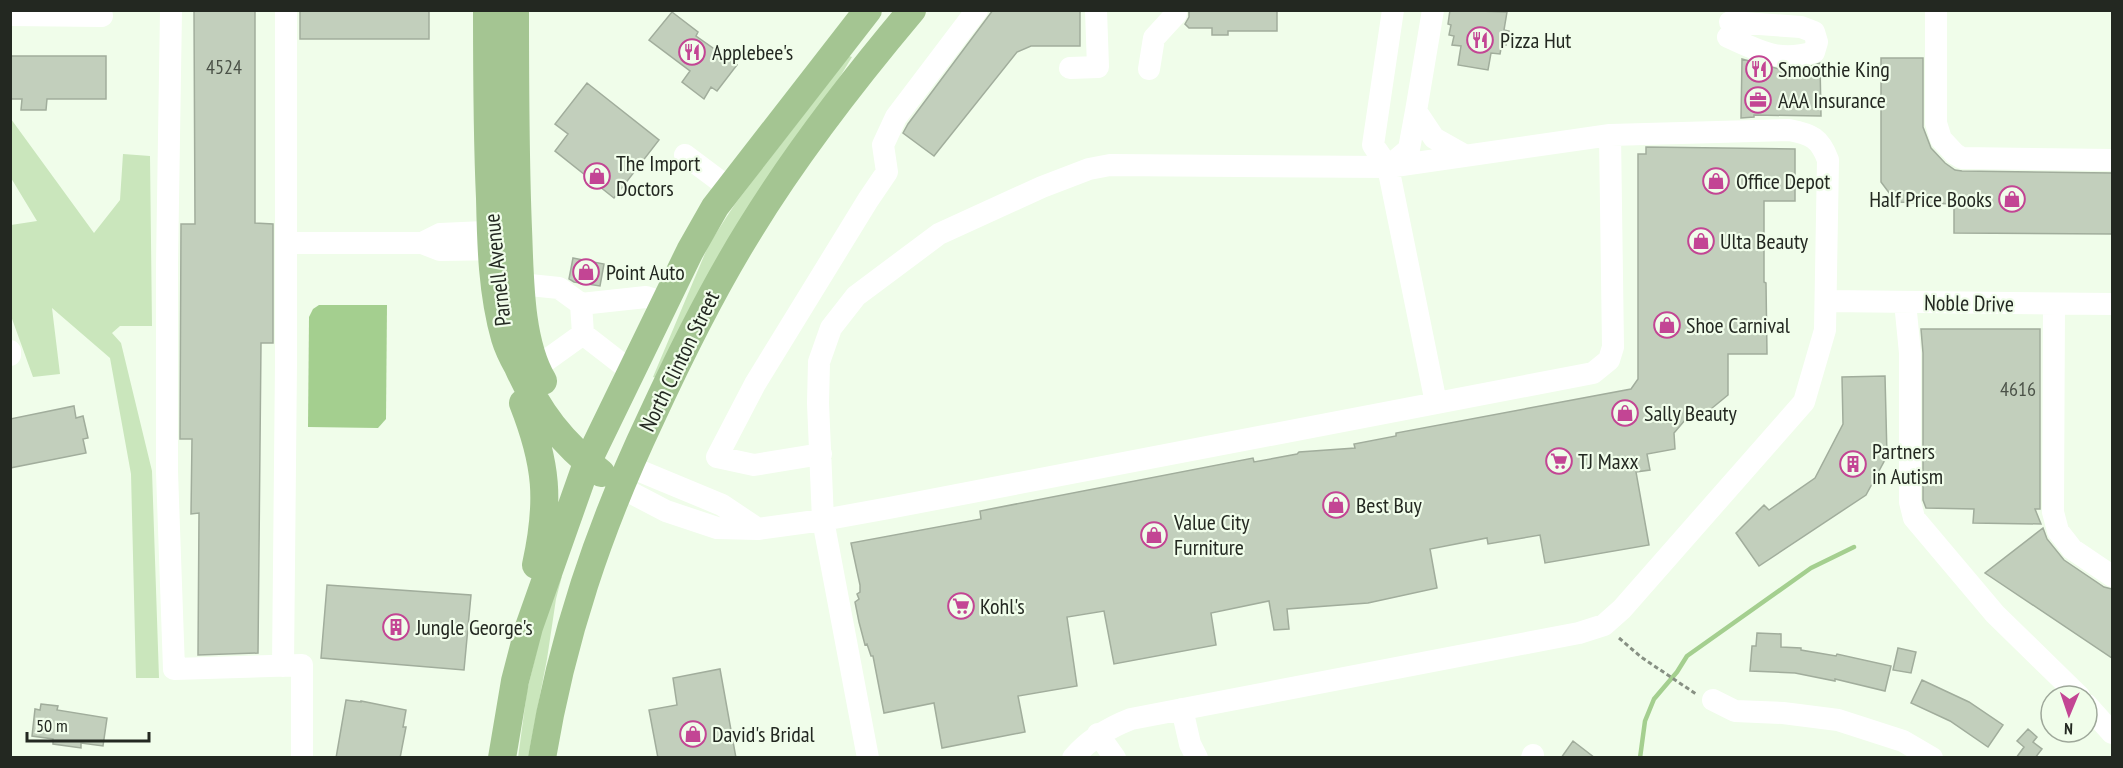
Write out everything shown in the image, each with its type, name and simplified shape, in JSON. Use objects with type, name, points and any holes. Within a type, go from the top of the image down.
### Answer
[{"type":"main road","name":"Parnell Avenue","points":[[487,10],[487,117],[505,240],[520,284],[527,336],[540,375],[553,398],[579,428],[592,454]]},
{"type":"main road","name":"Parnell Avenue","points":[[515,10],[514,148],[498,307],[506,340],[529,392],[543,415],[569,446],[592,454],[624,477]]},
{"type":"main road","name":"North Clinton Street","points":[[502,758],[515,681],[529,627],[592,454],[665,303],[701,230],[729,188],[868,10]]},
{"type":"main road","name":"North Clinton Street","points":[[542,758],[572,622],[587,571],[624,477],[679,354],[749,230],[802,152],[912,10]]},
{"type":"main road","points":[[506,340],[512,374],[536,435],[546,495],[543,535],[533,577],[529,627]]},
{"type":"street","points":[[171,10],[166,265],[167,472],[174,669],[302,665],[302,758]]},
{"type":"street","points":[[283,666],[286,10]]},
{"type":"street","points":[[821,454],[754,465],[717,457],[754,384],[887,172],[883,145],[896,117],[977,10]]},
{"type":"street","points":[[1070,68],[1098,67],[1096,10]]},
{"type":"street","points":[[1393,10],[1373,145],[1388,167],[1436,403]]},
{"type":"street","points":[[1388,167],[1408,149],[1433,10]]},
{"type":"street","points":[[1936,10],[1936,123],[1941,139],[1955,154],[1962,159],[2112,160]]},
{"type":"street","points":[[1149,69],[1154,38],[1176,14]]},
{"type":"street","points":[[10,15],[102,16]]},
{"type":"street","points":[[1416,111],[1434,138],[1466,156]]},
{"type":"street","points":[[868,758],[823,520],[818,403],[819,362],[831,328],[856,296],[939,234],[1042,187],[1089,169],[1110,165],[1388,167],[1610,135],[1789,130],[1807,134],[1823,145],[1828,160],[1826,330],[1804,402],[1622,609],[1604,625],[1579,633],[1131,719],[1098,734],[1073,758]]},
{"type":"street","points":[[624,477],[666,511],[717,528],[758,529],[823,520],[1593,373],[1609,360],[1613,347],[1610,135]]},
{"type":"street","points":[[685,154],[729,188]]},
{"type":"street","points":[[286,243],[422,243],[440,234],[505,240]]},
{"type":"street","points":[[520,284],[559,288],[581,304],[646,297],[665,303]]},
{"type":"street","name":"Noble Drive","points":[[1826,301],[2112,304]]},
{"type":"street","points":[[1905,302],[1910,353],[1910,502],[1914,518],[1995,614],[2067,684]]},
{"type":"street","points":[[581,304],[583,334],[632,372]]},
{"type":"street","points":[[2054,304],[2053,512],[2058,531],[2072,549],[2112,576]]},
{"type":"street","points":[[537,367],[583,334]]},
{"type":"street","points":[[1713,700],[1735,711],[1783,713],[1838,720],[1903,741],[1932,758]]},
{"type":"street","points":[[1182,709],[1190,744],[1197,758]]},
{"type":"street","points":[[2099,718],[2112,733]]},
{"type":"street","points":[[1098,734],[1115,758]]},
{"type":"path","points":[[1604,625],[1641,657],[1678,682]]},
{"type":"shaded area","points":[[849,56],[852,57],[657,378],[653,377],[709,244],[735,204]]},
{"type":"shaded area","points":[[11,119],[94,233],[120,200],[123,154],[150,156],[152,326],[120,326],[112,333],[121,343],[152,471],[159,678],[136,678],[131,474],[110,358],[52,308],[60,374],[33,377],[11,316],[11,225],[37,221],[11,178]]},
{"type":"shaded area","points":[[319,305],[387,305],[386,419],[378,428],[308,427],[309,317],[313,309]]},
{"type":"shaded area","points":[[562,576],[528,757],[518,758],[527,691],[551,592]]},
{"type":"building","points":[[194,10],[255,10],[255,223],[273,224],[273,343],[261,343],[258,653],[198,655],[199,513],[191,514],[192,439],[180,439],[181,224],[195,224]]},
{"type":"building","points":[[300,10],[429,10],[429,39],[300,39]]},
{"type":"building","points":[[993,10],[1080,10],[1080,46],[1031,46],[1017,52],[934,156],[903,133]]},
{"type":"building","points":[[1189,10],[1277,10],[1277,31],[1228,31],[1228,35],[1212,35],[1212,28],[1189,28],[1185,24],[1189,17]]},
{"type":"building","name":"Pizza Hut","points":[[1450,10],[1507,12],[1504,30],[1509,31],[1506,45],[1502,44],[1500,54],[1491,53],[1488,70],[1458,65],[1461,46],[1452,45],[1454,36],[1449,35],[1451,25],[1448,24]]},
{"type":"building","name":"Applebee's","points":[[672,12],[698,32],[696,36],[737,65],[717,91],[711,87],[704,99],[682,82],[690,71],[649,40]]},
{"type":"building","points":[[10,56],[106,56],[106,99],[47,99],[46,110],[21,110],[22,99],[10,99]]},
{"type":"building","points":[[1881,58],[1923,58],[1923,127],[1931,148],[1955,170],[2112,173],[2112,234],[1954,233],[1954,204],[1896,202],[1881,182]]},
{"type":"building","points":[[1742,59],[1779,69],[1803,69],[1820,63],[1821,116],[1754,115],[1754,117],[1741,118]]},
{"type":"building","points":[[587,83],[659,140],[614,198],[555,151],[568,134],[555,124]]},
{"type":"building","points":[[1646,147],[1795,149],[1795,201],[1764,201],[1767,354],[1728,354],[1728,395],[1706,413],[1691,413],[1674,433],[1675,449],[1647,454],[1650,470],[1636,472],[1649,545],[1545,563],[1540,535],[1488,544],[1487,538],[1430,549],[1437,588],[1368,603],[1287,609],[1289,629],[1274,630],[1269,601],[1211,613],[1216,645],[1114,664],[1104,611],[1067,617],[1077,686],[1018,696],[1025,732],[942,748],[934,703],[884,713],[873,656],[867,644],[865,645],[855,602],[859,599],[857,594],[860,592],[860,585],[851,543],[981,519],[980,511],[1253,458],[1254,462],[1299,452],[1355,448],[1354,444],[1396,436],[1396,433],[1631,389],[1638,379],[1638,154],[1646,154]]},
{"type":"building","name":"Point Auto","points":[[573,258],[604,264],[600,286],[574,282],[569,279]]},
{"type":"building","points":[[1921,329],[2040,329],[2040,509],[2035,509],[2041,524],[1973,523],[1974,509],[1926,508],[1923,500]]},
{"type":"building","name":"Partners in Autism","points":[[1885,376],[1887,456],[1866,495],[1759,566],[1736,533],[1764,505],[1769,510],[1815,478],[1843,424],[1842,377]]},
{"type":"building","points":[[74,406],[76,418],[83,416],[88,438],[83,439],[86,453],[10,468],[10,419]]},
{"type":"building","points":[[2043,528],[2047,539],[2064,560],[2104,587],[2112,589],[2112,658],[1985,573]]},
{"type":"building","name":"Jungle George's","points":[[327,585],[471,595],[464,670],[321,658]]},
{"type":"building","points":[[1757,633],[1781,634],[1781,647],[1801,648],[1801,650],[1836,656],[1837,654],[1891,666],[1885,691],[1835,679],[1835,681],[1795,673],[1750,671],[1752,646],[1756,646]]},
{"type":"building","points":[[1898,648],[1916,652],[1911,673],[1893,670]]},
{"type":"building","name":"David's Bridal","points":[[720,669],[736,758],[658,758],[649,710],[677,705],[673,678]]},
{"type":"building","points":[[1922,680],[1969,702],[2003,725],[1988,747],[1950,721],[1911,703]]},
{"type":"building","points":[[346,700],[406,710],[403,727],[406,727],[400,758],[336,758]]},
{"type":"building","points":[[41,704],[58,706],[57,710],[107,718],[103,746],[81,743],[81,748],[53,744],[53,739],[32,736],[35,709],[40,710]]},
{"type":"building","points":[[2028,729],[2037,737],[2033,742],[2042,749],[2035,758],[2016,758],[2024,747],[2017,741]]},
{"type":"building","points":[[1573,741],[1595,758],[1561,758]]},
{"type":"waterway","points":[[1640,758],[1645,721],[1654,699],[1677,672],[1687,656],[1811,568],[1854,547]]},
{"type":"place","name":"Pizza Hut","points":[[1480,40]]},
{"type":"place","name":"Applebee's","points":[[692,52]]},
{"type":"place","name":"Smoothie King","points":[[1759,69]]},
{"type":"place","name":"AAA Insurance","points":[[1758,100]]},
{"type":"place","name":"The Import Doctors","points":[[597,176]]},
{"type":"place","name":"Office Depot","points":[[1716,181]]},
{"type":"place","name":"Half Price Books","points":[[2012,199]]},
{"type":"place","name":"Ulta Beauty","points":[[1701,241]]},
{"type":"place","name":"Point Auto","points":[[586,272]]},
{"type":"place","name":"Shoe Carnival","points":[[1667,325]]},
{"type":"place","name":"Sally Beauty","points":[[1625,413]]},
{"type":"place","name":"TJ Maxx","points":[[1559,461]]},
{"type":"place","name":"Partners in Autism","points":[[1853,464]]},
{"type":"place","name":"Best Buy","points":[[1336,505]]},
{"type":"place","name":"Value City Furniture","points":[[1154,535]]},
{"type":"place","name":"Kohl's","points":[[961,606]]},
{"type":"place","name":"Jungle George's","points":[[396,627]]},
{"type":"place","name":"David's Bridal","points":[[693,734]]}]
